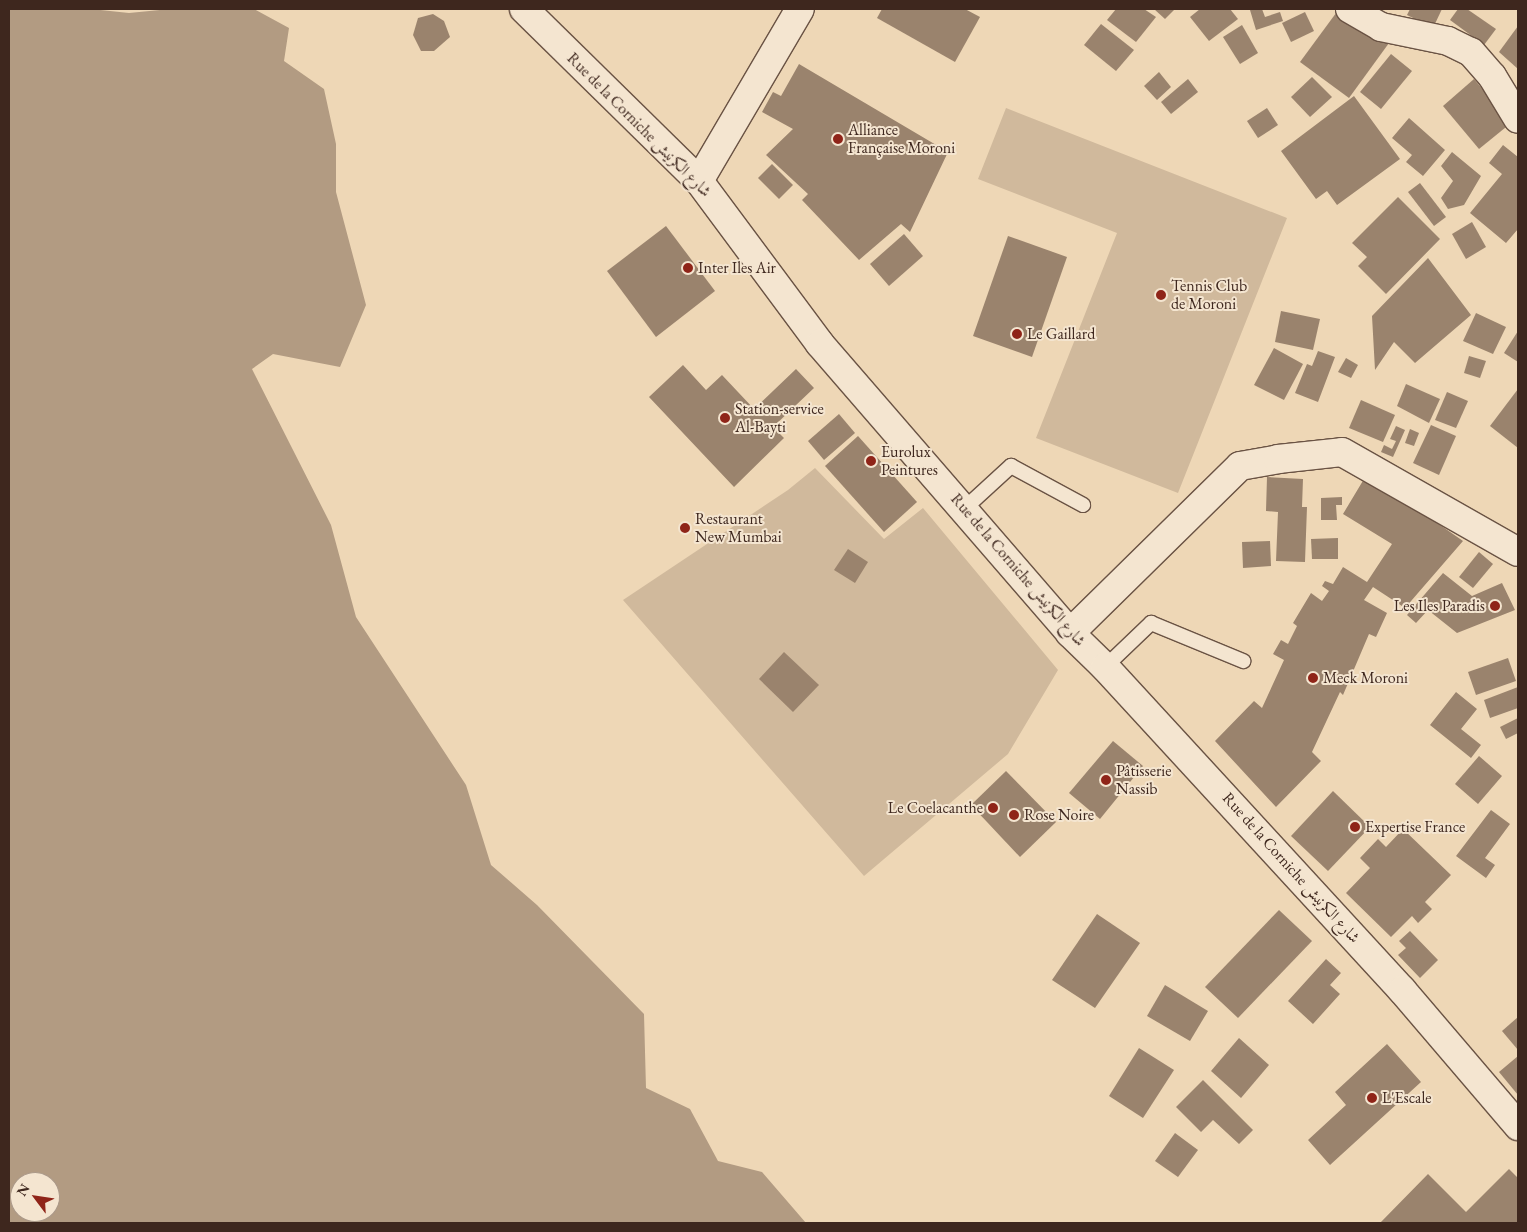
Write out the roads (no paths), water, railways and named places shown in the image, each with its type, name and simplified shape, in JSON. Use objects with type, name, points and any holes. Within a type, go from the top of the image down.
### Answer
[{"type":"main road","name":"Rue de la Corniche شارع الكرنيش","points":[[524,9],[699,181],[820,344],[1070,633],[1105,666],[1402,990],[1518,1126]]},
{"type":"main road","points":[[699,181],[800,9]]},
{"type":"main road","points":[[1350,9],[1388,18],[1448,40],[1472,52],[1492,76],[1518,119]]},
{"type":"main road","points":[[1070,633],[1240,466],[1278,458],[1342,452],[1518,552]]},
{"type":"lane","points":[[964,509],[1011,466],[1083,505]]},
{"type":"lane","points":[[1105,666],[1151,623],[1243,661]]},
{"type":"place","name":"Alliance Française Moroni","points":[[838,139]]},
{"type":"place","name":"Inter Iles Air","points":[[688,268]]},
{"type":"place","name":"Tennis Club de Moroni","points":[[1161,295]]},
{"type":"place","name":"Le Gaillard","points":[[1017,334]]},
{"type":"place","name":"Station-service Al-Bayti","points":[[725,418]]},
{"type":"place","name":"Eurolux Peintures","points":[[871,461]]},
{"type":"place","name":"Restaurant New Mumbai","points":[[685,528]]},
{"type":"place","name":"Les Iles Paradis","points":[[1495,606]]},
{"type":"place","name":"Meck Moroni","points":[[1313,678]]},
{"type":"place","name":"Pâtisserie Nassib","points":[[1106,780]]},
{"type":"place","name":"Le Coelacanthe","points":[[993,808]]},
{"type":"place","name":"Rose Noire","points":[[1014,815]]},
{"type":"place","name":"Expertise France","points":[[1355,827]]},
{"type":"place","name":"L'Escale","points":[[1372,1098]]}]
